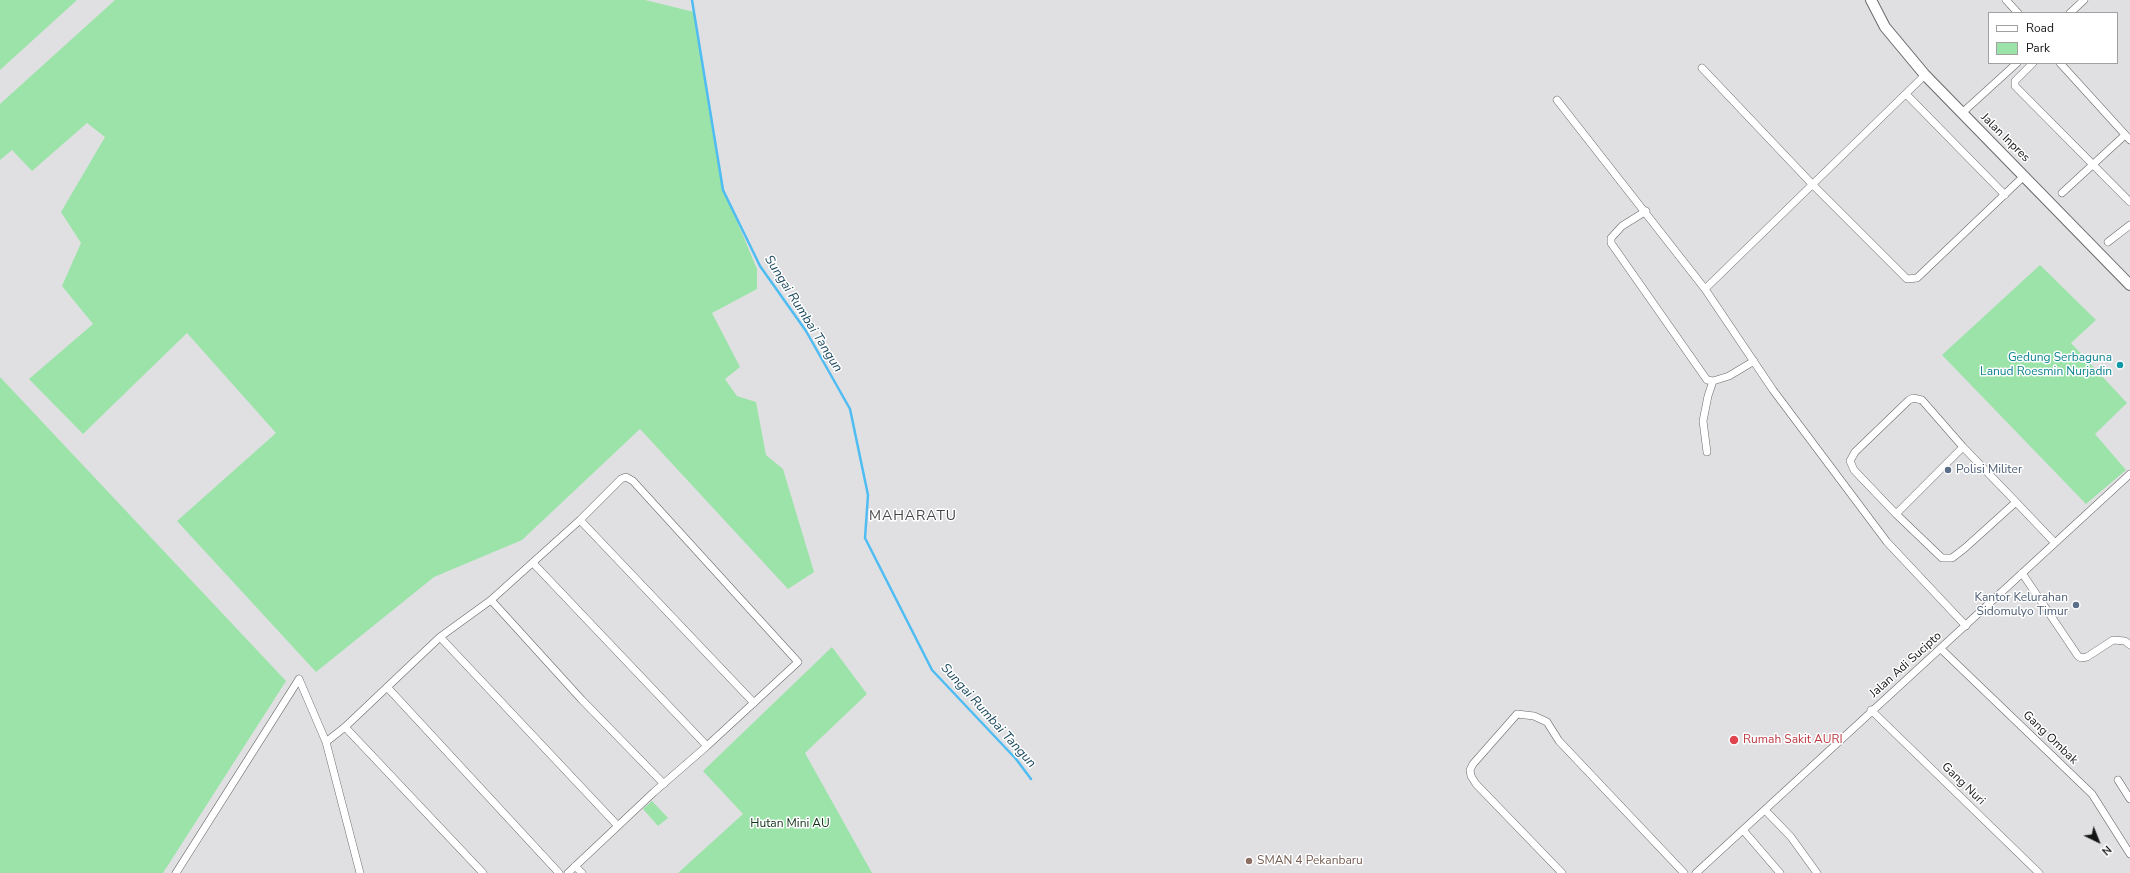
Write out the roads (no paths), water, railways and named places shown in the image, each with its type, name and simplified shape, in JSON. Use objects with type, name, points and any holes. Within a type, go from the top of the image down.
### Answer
[{"type":"main road","name":"Jalan Inpres","points":[[1871,0],[1885,27],[1925,75],[2130,285]]},
{"type":"street","points":[[2006,0],[2017,12]]},
{"type":"street","points":[[2071,12],[2084,0]]},
{"type":"street","points":[[1962,113],[2016,64]]},
{"type":"street","points":[[2032,64],[2015,81],[2015,86],[2092,166],[2130,202]]},
{"type":"street","points":[[2061,64],[2128,138],[2092,166],[2062,194]]},
{"type":"street","points":[[1702,68],[1813,185],[1901,274],[1911,280],[1917,278],[2024,176]]},
{"type":"street","points":[[1704,289],[1925,75]]},
{"type":"street","points":[[1906,94],[2005,195]]},
{"type":"street","points":[[1557,100],[1646,211],[1704,289],[1773,390],[1888,542],[1966,626]]},
{"type":"street","points":[[1646,211],[1622,226],[1611,238],[1611,243],[1707,380],[1713,381],[1729,376],[1754,361]]},
{"type":"street","points":[[2108,242],[2130,225]]},
{"type":"street","points":[[1707,452],[1703,421],[1708,396],[1713,381]]},
{"type":"street","points":[[2016,502],[1952,558],[1942,558],[1896,514],[1854,470],[1850,461],[1855,452],[1913,398],[1922,400],[1929,406],[1963,448],[2016,502],[2055,543]]},
{"type":"street","points":[[1896,514],[1963,448]]},
{"type":"street","name":"Jalan Adi Sucipto","points":[[1696,873],[2130,474]]},
{"type":"street","points":[[326,742],[345,727],[440,637],[491,600],[533,563],[580,520],[621,479],[626,477],[633,480],[798,662],[568,873]]},
{"type":"street","points":[[580,520],[754,703]]},
{"type":"street","points":[[533,563],[707,746]]},
{"type":"street","points":[[2022,573],[2078,656],[2082,658],[2087,657],[2113,640],[2125,641],[2130,645]]},
{"type":"street","points":[[491,600],[582,700],[664,784]]},
{"type":"street","points":[[440,637],[618,826]]},
{"type":"street","name":"Gang Ombak","points":[[1941,649],[2092,794],[2130,854]]},
{"type":"street","points":[[176,873],[298,679],[326,742],[360,873]]},
{"type":"street","points":[[388,687],[559,873]]},
{"type":"street","name":"Gang Nuri","points":[[1872,710],[2040,873]]},
{"type":"street","points":[[1562,873],[1476,784],[1471,776],[1470,770],[1473,764],[1517,714],[1534,716],[1547,722],[1559,741],[1684,873]]},
{"type":"street","points":[[345,727],[483,873]]},
{"type":"street","points":[[2118,780],[2130,799]]},
{"type":"street","points":[[1765,810],[1791,837],[1817,873]]},
{"type":"street","points":[[1743,830],[1780,873]]},
{"type":"street","points":[[575,866],[582,873]]},
{"type":"waterway","name":"Sungai Rumbai Tangun","points":[[692,0],[723,190],[760,266],[806,331],[850,409],[868,495],[865,538],[932,670],[1016,759],[1031,779]]},
{"type":"place","name":"Gedung Serbaguna Lanud Roesmin Nurjadin","points":[[2120,365]]},
{"type":"place","name":"Polisi Militer","points":[[1948,470]]},
{"type":"place","name":"Kantor Kelurahan Sidomulyo Timur","points":[[2076,605]]},
{"type":"place","name":"Rumah Sakit AURI","points":[[1734,740]]},
{"type":"place","name":"SMAN 4 Pekanbaru","points":[[1249,861]]},
{"type":"district","name":"MAHARATU","points":[[913,517]]},
{"type":"park label","name":"Hutan Mini AU","points":[[790,824]]}]
